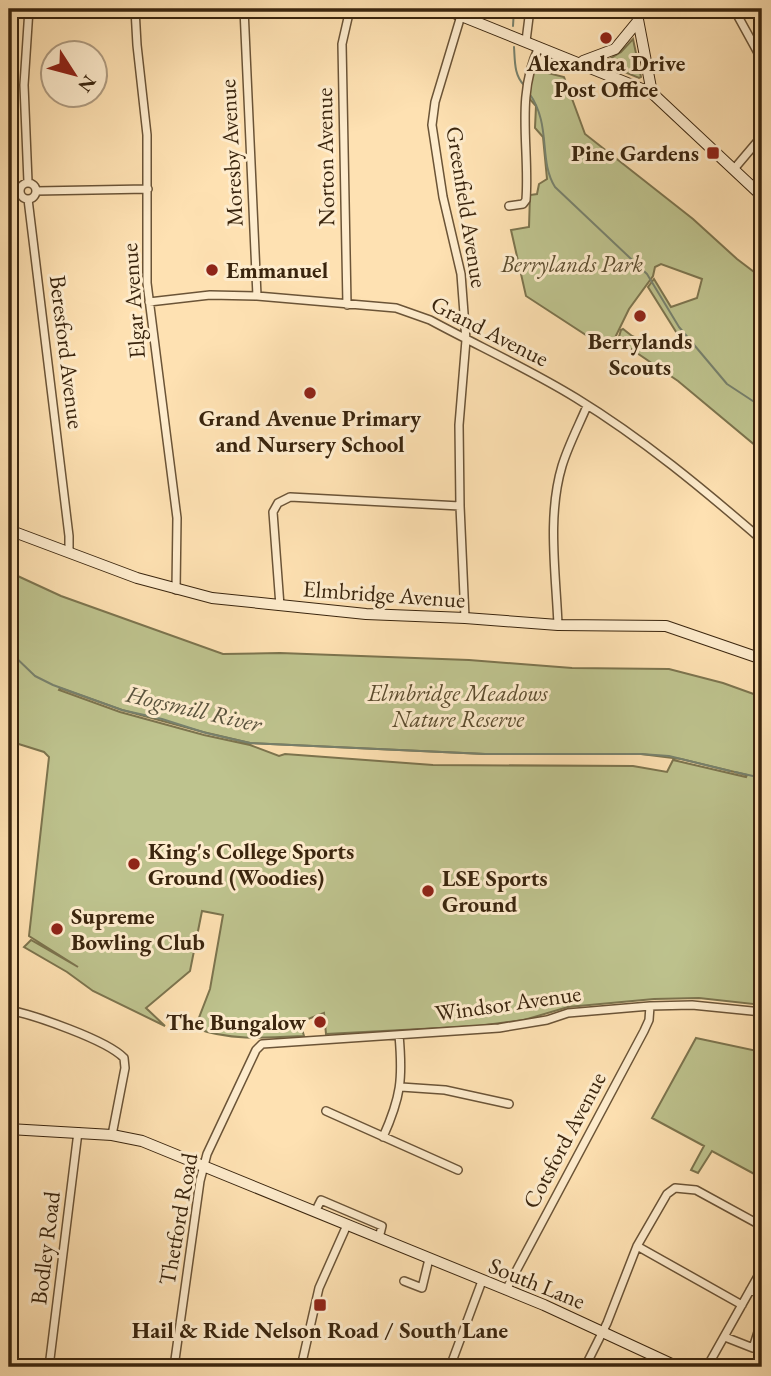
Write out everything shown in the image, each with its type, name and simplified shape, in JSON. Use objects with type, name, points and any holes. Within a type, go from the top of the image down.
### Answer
[{"type":"street","points":[[29,9],[24,85],[29,182]]},
{"type":"street","name":"Elgar Avenue","points":[[135,9],[148,135],[147,283],[177,518],[176,590]]},
{"type":"street","name":"Moresby Avenue","points":[[244,9],[257,296]]},
{"type":"street","name":"Norton Avenue","points":[[347,304],[342,44],[350,9]]},
{"type":"street","points":[[444,9],[462,12],[652,93],[762,196]]},
{"type":"street","points":[[526,41],[530,9]]},
{"type":"street","points":[[636,9],[652,93]]},
{"type":"street","points":[[734,9],[762,60]]},
{"type":"street","name":"Greenfield Avenue","points":[[462,12],[435,102],[432,125],[443,197],[461,274],[466,340],[459,425],[465,618]]},
{"type":"street","points":[[582,64],[583,61],[615,49],[638,21]]},
{"type":"street","points":[[509,206],[523,204],[526,200],[526,96],[539,47]]},
{"type":"street","points":[[734,169],[762,136]]},
{"type":"street","points":[[29,182],[35,186],[35,196],[23,198],[21,186],[29,182]]},
{"type":"street","points":[[36,191],[148,189]]},
{"type":"street","points":[[9,191],[20,191]]},
{"type":"street","name":"Beresford Avenue","points":[[28,199],[53,394],[69,551]]},
{"type":"street","name":"Grand Avenue","points":[[149,302],[210,295],[257,296],[396,309],[412,313],[587,406],[695,482],[762,540]]},
{"type":"street","points":[[558,625],[554,526],[556,495],[562,466],[587,406]]},
{"type":"street","points":[[280,606],[273,513],[278,503],[290,497],[460,506]]},
{"type":"street","name":"Elmbridge Avenue","points":[[9,530],[137,578],[212,598],[366,614],[558,625],[666,626],[762,659]]},
{"type":"street","name":"Windsor Avenue","points":[[259,1046],[499,1027],[547,1020],[568,1013],[650,1006],[692,1005],[762,1012]]},
{"type":"street","name":"Cotsford Avenue","points":[[506,1290],[644,1031],[649,1020],[650,1006]]},
{"type":"street","points":[[9,1010],[92,1040],[124,1058],[125,1068],[112,1135]]},
{"type":"street","points":[[383,1137],[401,1087],[399,1035]]},
{"type":"street","name":"Thetford Road","points":[[174,1367],[206,1154],[259,1046]]},
{"type":"street","points":[[401,1087],[445,1090],[509,1104]]},
{"type":"street","points":[[326,1111],[458,1170]]},
{"type":"street","name":"South Lane","points":[[9,1129],[112,1135],[142,1141],[506,1290],[678,1367]]},
{"type":"street","name":"Bodley Road","points":[[49,1367],[78,1132]]},
{"type":"street","points":[[585,1367],[603,1332],[637,1246],[667,1194],[676,1188],[696,1190],[762,1227]]},
{"type":"street","points":[[316,1212],[321,1200],[382,1226],[379,1238]]},
{"type":"street","points":[[301,1367],[319,1288],[347,1225]]},
{"type":"street","points":[[637,1246],[742,1305]]},
{"type":"street","points":[[404,1281],[422,1288],[429,1259]]},
{"type":"street","points":[[707,1367],[762,1269]]},
{"type":"street","points":[[450,1367],[482,1281]]},
{"type":"street","points":[[750,1290],[762,1293]]},
{"type":"street","points":[[725,1337],[753,1348],[758,1332],[762,1331]]},
{"type":"green space","points":[[633,39],[641,77],[639,78],[603,63],[621,52]]},
{"type":"green space","name":"Berrylands Park","points":[[532,69],[564,77],[585,134],[693,219],[762,278],[762,451],[678,381],[618,340],[623,329],[632,336],[664,350],[683,343],[648,287],[654,279],[671,307],[697,298],[702,279],[661,264],[655,267],[653,276],[629,309],[609,350],[526,296],[511,230],[529,227],[530,195],[537,194],[539,184],[547,179],[543,137],[535,128],[536,106],[527,96]]},
{"type":"green space","name":"Elmbridge Meadows Nature Reserve","points":[[9,572],[61,596],[223,654],[280,653],[469,660],[572,668],[669,669],[723,683],[762,697],[762,1005],[699,998],[654,999],[568,1007],[524,1020],[478,1026],[326,1034],[324,1013],[300,1022],[304,1036],[249,1038],[222,1035],[195,1028],[210,989],[223,915],[202,911],[190,971],[146,1008],[165,1026],[93,991],[24,947],[31,940],[78,967],[29,936],[49,757],[44,752],[9,741]],"holes":[[[60,688],[122,710],[250,743],[485,754],[641,754],[681,759],[747,775],[746,777],[673,760],[667,772],[633,766],[433,765],[285,754],[279,756],[250,745],[120,712],[59,690]]]},
{"type":"green space","points":[[696,1038],[762,1052],[762,1167],[758,1176],[712,1151],[698,1173],[691,1170],[704,1146],[652,1118]]},
{"type":"waterway","points":[[513,26],[514,9]]},
{"type":"waterway","points":[[514,47],[517,72],[524,85]]},
{"type":"waterway","points":[[529,93],[540,117],[547,165],[555,187],[647,274],[679,327],[727,384],[762,407]]},
{"type":"waterway","name":"Hogsmill River","points":[[9,651],[35,676],[53,685],[122,710],[250,743],[485,754],[641,754],[669,756],[730,771]]},
{"type":"waterway","name":"Hogsmill River","points":[[735,772],[762,778]]},
{"type":"place","name":"Alexandra Drive Post Office","points":[[606,38]]},
{"type":"place","name":"Pine Gardens","points":[[713,153]]},
{"type":"place","name":"Emmanuel","points":[[212,270]]},
{"type":"place","name":"Berrylands Scouts","points":[[640,316]]},
{"type":"place","name":"Grand Avenue Primary and Nursery School","points":[[310,393]]},
{"type":"place","name":"King's College Sports Ground (Woodies)","points":[[134,864]]},
{"type":"place","name":"LSE Sports Ground","points":[[428,891]]},
{"type":"place","name":"Supreme Bowling Club","points":[[57,929]]},
{"type":"place","name":"The Bungalow","points":[[320,1022]]},
{"type":"place","name":"Hail & Ride Nelson Road / South Lane","points":[[320,1305]]}]
